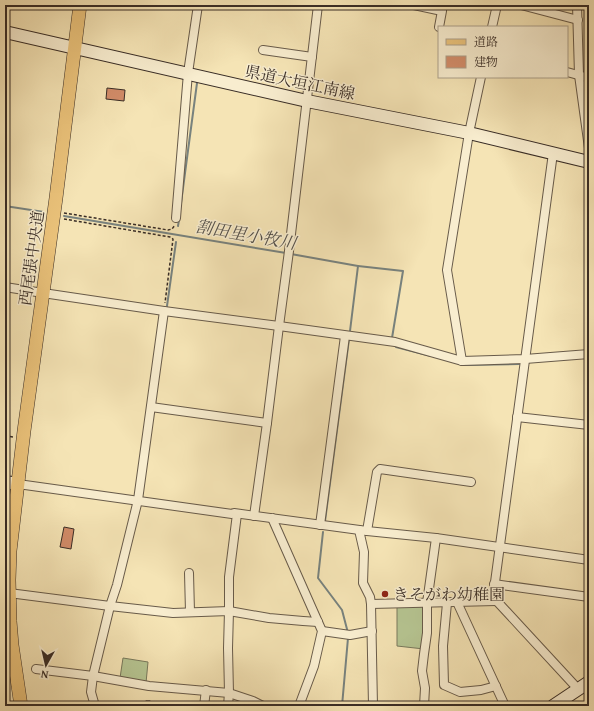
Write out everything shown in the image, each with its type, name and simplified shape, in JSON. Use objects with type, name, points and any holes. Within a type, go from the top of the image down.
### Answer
[{"type":"main road","name":"西尾張中央道","points":[[21,706],[9,644],[10,621],[8,585],[10,551],[25,423],[54,214],[80,5]]},
{"type":"main road","name":"県道大垣江南線","points":[[5,32],[307,100],[468,133],[589,162]]},
{"type":"main road","points":[[5,482],[18,484]]},
{"type":"main road","points":[[555,706],[589,682]]},
{"type":"street","points":[[176,218],[188,73],[198,5]]},
{"type":"street","points":[[254,516],[289,254],[318,5]]},
{"type":"street","points":[[414,5],[442,11],[439,26]]},
{"type":"street","points":[[492,26],[497,5]]},
{"type":"street","points":[[521,5],[578,20]]},
{"type":"street","points":[[577,5],[579,75],[589,148]]},
{"type":"street","points":[[263,50],[312,57]]},
{"type":"street","points":[[568,72],[589,78]]},
{"type":"street","points":[[462,361],[447,270],[468,133],[481,78]]},
{"type":"street","points":[[553,153],[492,597],[578,689]]},
{"type":"street","points":[[5,286],[164,311],[395,342],[462,361],[525,359],[589,354]]},
{"type":"street","points":[[95,706],[91,692],[93,676],[138,500],[164,311]]},
{"type":"street","points":[[320,524],[345,336]]},
{"type":"street","points":[[152,407],[267,423]]},
{"type":"street","points":[[517,418],[589,425]]},
{"type":"street","points":[[373,706],[370,598],[362,583],[364,552],[363,531],[377,472],[380,469],[471,482]]},
{"type":"street","points":[[18,484],[363,531],[436,538],[589,560]]},
{"type":"street","points":[[228,706],[229,577],[237,514]]},
{"type":"street","points":[[272,518],[322,631],[314,666],[299,706]]},
{"type":"street","points":[[424,706],[425,688],[422,671],[427,633],[427,603],[436,538]]},
{"type":"street","points":[[189,573],[190,612]]},
{"type":"street","points":[[494,584],[589,597]]},
{"type":"street","points":[[8,585],[110,606],[173,613],[229,611],[269,618],[303,622],[318,622]]},
{"type":"street","points":[[370,604],[496,601]]},
{"type":"street","points":[[458,602],[505,706]]},
{"type":"street","points":[[447,603],[443,646],[444,685],[460,692],[482,690],[496,686]]},
{"type":"street","points":[[322,631],[348,635],[372,631]]},
{"type":"street","points":[[36,669],[93,676],[149,686],[229,693],[263,706]]},
{"type":"street","points":[[204,706],[206,690]]},
{"type":"path","points":[[54,214],[168,230],[172,229],[176,218]]},
{"type":"path","points":[[54,214],[170,236],[173,239],[164,311]]},
{"type":"green space","points":[[427,603],[424,649],[397,646],[397,604]]},
{"type":"green space","points":[[123,658],[148,662],[146,683],[120,678]]},
{"type":"building","points":[[107,88],[125,90],[124,101],[106,99]]},
{"type":"building","points":[[64,527],[74,529],[71,549],[60,547]]},
{"type":"waterway","points":[[181,203],[197,83]]},
{"type":"waterway","name":"割田里小牧川","points":[[5,206],[44,212]]},
{"type":"waterway","name":"割田里小牧川","points":[[64,216],[286,253]]},
{"type":"waterway","points":[[178,226],[179,220]]},
{"type":"waterway","points":[[167,306],[176,242]]},
{"type":"waterway","name":"割田里小牧川","points":[[291,254],[358,266],[350,331]]},
{"type":"waterway","points":[[358,266],[403,271],[392,338]]},
{"type":"waterway","name":"割田里小牧川","points":[[325,521],[349,339]]},
{"type":"waterway","points":[[396,347],[431,356]]},
{"type":"waterway","points":[[461,364],[519,364]]},
{"type":"waterway","name":"割田里小牧川","points":[[323,532],[318,578],[342,610],[348,633]]},
{"type":"waterway","name":"割田里小牧川","points":[[342,706],[348,638]]},
{"type":"place","name":"きそがわ幼稚園","points":[[385,594]]}]
